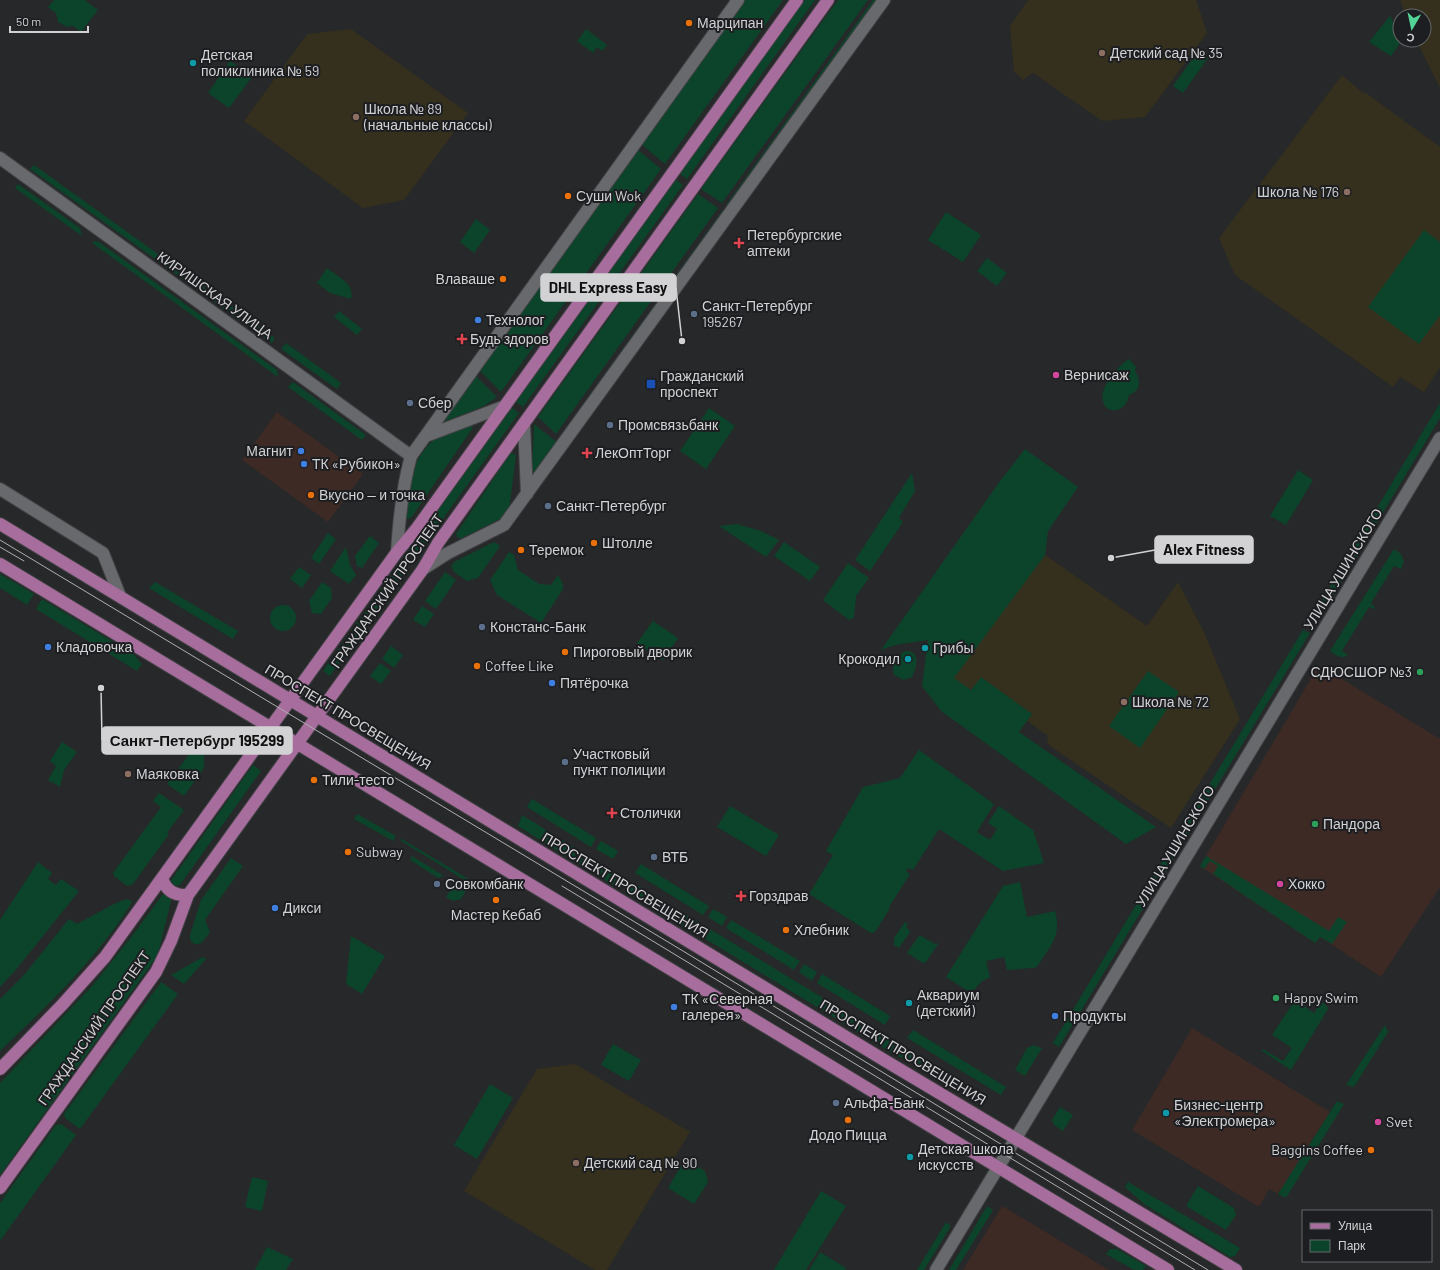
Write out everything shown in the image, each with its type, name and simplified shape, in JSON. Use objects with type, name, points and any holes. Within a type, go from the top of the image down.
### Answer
[{"type":"main road","name":"ГРАЖДАНСКИЙ ПРОСПЕКТ","points":[[2,1066],[87,979],[133,920],[270,727],[397,552],[417,528],[797,0]]},
{"type":"main road","name":"ГРАЖДАНСКИЙ ПРОСПЕКТ","points":[[0,1188],[156,972],[188,895],[423,569],[438,543],[828,0]]},
{"type":"main road","name":"ПРОСПЕКТ ПРОСВЕЩЕНИЯ","points":[[0,524],[871,1052],[1016,1137],[1236,1270]]},
{"type":"main road","points":[[0,564],[1168,1270]]},
{"type":"main road","points":[[162,878],[164,886],[171,892],[180,896],[188,895]]},
{"type":"street","name":"ГРАЖДАНСКИЙ ПРОСПЕКТ","points":[[397,552],[399,514],[405,477],[411,456],[738,0]]},
{"type":"street","points":[[423,569],[448,553],[504,525],[884,0]]},
{"type":"street","name":"КИРИШСКАЯ УЛИЦА","points":[[0,158],[411,456]]},
{"type":"street","points":[[426,436],[505,406]]},
{"type":"street","points":[[524,424],[527,494]]},
{"type":"street","name":"УЛИЦА УШИНСКОГО","points":[[936,1270],[1440,438]]},
{"type":"street","points":[[0,489],[103,553],[120,596]]},
{"type":"shaded area","name":"Детский сад № 35","points":[[1028,0],[1196,0],[1207,33],[1145,117],[1102,121],[1033,73],[1023,80],[1014,72],[1010,26]]},
{"type":"shaded area","points":[[1400,0],[1440,0],[1440,88],[1420,48],[1432,48],[1432,8],[1403,8]]},
{"type":"shaded area","name":"Школа № 89 (начальные классы)","points":[[351,29],[468,113],[404,200],[363,208],[244,121],[307,34]]},
{"type":"shaded area","name":"Школа № 176","points":[[1342,75],[1363,93],[1366,93],[1440,147],[1440,367],[1424,392],[1400,377],[1393,387],[1235,275],[1219,238]]},
{"type":"shaded area","name":"ТК «Рубикон»","points":[[277,412],[363,474],[328,522],[242,460]]},
{"type":"shaded area","name":"Школа № 72","points":[[1045,555],[1147,626],[1178,582],[1204,632],[1240,719],[1171,828],[1050,746],[1047,741],[1048,736],[1027,721],[1032,714],[981,677],[971,690],[953,678]]},
{"type":"shaded area","points":[[1319,665],[1440,739],[1440,887],[1381,977],[1320,937],[1315,943],[1200,866]]},
{"type":"shaded area","points":[[1192,1028],[1330,1112],[1278,1194],[1269,1189],[1259,1207],[1132,1130]]},
{"type":"shaded area","name":"Детский сад № 90","points":[[575,1064],[690,1132],[607,1270],[595,1270],[464,1191],[537,1069]]},
{"type":"shaded area","points":[[1002,1206],[1109,1270],[963,1270]]},
{"type":"green space","points":[[54,0],[85,0],[98,10],[81,32],[73,26],[67,27],[58,22],[56,13],[48,7]]},
{"type":"green space","points":[[745,0],[783,0],[665,164],[641,144]]},
{"type":"green space","points":[[805,0],[815,0],[687,179],[680,174]]},
{"type":"green space","points":[[838,0],[868,0],[722,203],[701,189]]},
{"type":"green space","points":[[873,0],[877,0],[728,207],[726,205]]},
{"type":"green space","points":[[1390,16],[1392,20],[1392,48],[1396,48],[1391,56],[1369,42]]},
{"type":"green space","points":[[586,29],[607,45],[602,51],[597,47],[593,53],[577,41]]},
{"type":"green space","points":[[1198,51],[1208,58],[1183,93],[1173,86]]},
{"type":"green space","points":[[230,61],[252,77],[229,108],[208,93]]},
{"type":"green space","points":[[637,149],[661,169],[501,392],[479,370]]},
{"type":"green space","points":[[34,165],[275,338],[272,343],[30,169]]},
{"type":"green space","points":[[676,180],[683,185],[523,407],[516,402]]},
{"type":"green space","points":[[18,184],[80,228],[82,236],[15,188]]},
{"type":"green space","points":[[698,194],[718,208],[556,434],[538,417]]},
{"type":"green space","points":[[722,211],[724,212],[562,438],[560,436]]},
{"type":"green space","points":[[946,212],[981,235],[963,262],[928,240]]},
{"type":"green space","points":[[476,219],[490,230],[474,253],[460,242]]},
{"type":"green space","points":[[1424,230],[1440,242],[1440,315],[1419,344],[1368,307]]},
{"type":"green space","points":[[95,241],[99,242],[277,370],[278,377],[92,243]]},
{"type":"green space","points":[[987,258],[1007,273],[997,286],[977,271]]},
{"type":"green space","points":[[327,268],[345,281],[352,293],[351,299],[330,293],[317,283]]},
{"type":"green space","points":[[339,311],[362,329],[357,335],[334,317]]},
{"type":"green space","points":[[286,343],[341,383],[337,389],[281,349]]},
{"type":"green space","points":[[1129,359],[1136,367],[1135,371],[1139,381],[1138,388],[1129,395],[1125,404],[1120,409],[1108,409],[1104,404],[1102,397],[1104,388],[1117,369]]},
{"type":"green space","points":[[475,375],[497,397],[484,406],[446,421],[444,418]]},
{"type":"green space","points":[[293,382],[366,435],[362,440],[288,387]]},
{"type":"green space","points":[[1440,403],[1440,418],[1320,617],[1314,613]]},
{"type":"green space","points":[[512,408],[519,413],[414,559],[407,554]]},
{"type":"green space","points":[[709,408],[735,426],[706,469],[680,451]]},
{"type":"green space","points":[[468,423],[473,424],[472,429],[411,518],[406,519],[405,517],[412,475],[420,456],[434,440]]},
{"type":"green space","points":[[534,424],[558,443],[534,474],[532,473]]},
{"type":"green space","points":[[1025,449],[1078,487],[1048,531],[1045,555],[954,678],[971,690],[981,677],[1032,714],[1019,732],[1156,827],[1126,844],[941,711],[922,686],[928,640],[895,645],[881,650],[1000,481]]},
{"type":"green space","points":[[511,453],[516,455],[509,511],[506,516],[462,538],[458,538],[456,534]]},
{"type":"green space","points":[[1298,470],[1313,480],[1286,525],[1270,516]]},
{"type":"green space","points":[[912,473],[915,491],[899,518],[903,522],[870,571],[855,560]]},
{"type":"green space","points":[[737,524],[761,531],[779,540],[766,557],[719,526]]},
{"type":"green space","points":[[328,533],[336,539],[319,564],[311,558]]},
{"type":"green space","points":[[370,536],[379,543],[362,568],[357,566],[355,556]]},
{"type":"green space","points":[[494,542],[500,546],[478,578],[467,581],[454,572],[451,566],[454,562]]},
{"type":"green space","points":[[784,542],[820,567],[810,581],[774,556]]},
{"type":"green space","points":[[346,547],[350,565],[356,575],[349,584],[330,571]]},
{"type":"green space","points":[[1394,549],[1401,554],[1404,561],[1401,569],[1394,566],[1371,603],[1376,609],[1369,607],[1342,651],[1348,655],[1341,657],[1336,655],[1330,651]]},
{"type":"green space","points":[[509,552],[514,555],[518,570],[539,584],[551,585],[558,575],[563,584],[563,589],[541,623],[497,595],[490,580]]},
{"type":"green space","points":[[401,562],[408,567],[330,676],[323,671]]},
{"type":"green space","points":[[848,563],[869,578],[856,596],[854,618],[849,620],[823,600]]},
{"type":"green space","points":[[299,567],[311,575],[302,588],[290,579]]},
{"type":"green space","points":[[445,572],[456,580],[436,609],[425,601]]},
{"type":"green space","points":[[0,574],[34,594],[27,605],[0,588]]},
{"type":"green space","points":[[155,582],[238,631],[233,639],[149,588]]},
{"type":"green space","points":[[322,582],[331,588],[332,598],[321,614],[312,613],[309,601]]},
{"type":"green space","points":[[42,599],[133,654],[142,664],[137,671],[36,609]]},
{"type":"green space","points":[[283,605],[292,609],[296,618],[292,627],[283,631],[274,627],[270,618],[274,609]]},
{"type":"green space","points":[[422,606],[434,614],[425,627],[413,620]]},
{"type":"green space","points":[[653,621],[678,638],[663,660],[637,643]]},
{"type":"green space","points":[[1303,630],[1310,633],[1186,837],[1180,833]]},
{"type":"green space","points":[[391,646],[403,655],[394,668],[382,659]]},
{"type":"green space","points":[[905,651],[914,653],[916,656],[916,664],[912,677],[904,680],[894,675],[893,667],[897,658]]},
{"type":"green space","points":[[380,663],[391,671],[381,684],[370,676]]},
{"type":"green space","points":[[1148,671],[1179,692],[1140,748],[1109,726]]},
{"type":"green space","points":[[62,742],[77,752],[64,770],[60,787],[48,780],[56,766],[50,761]]},
{"type":"green space","points":[[196,745],[204,751],[204,768],[184,796],[167,784]]},
{"type":"green space","points":[[919,750],[994,804],[977,832],[990,840],[997,829],[988,823],[999,806],[1033,830],[1044,863],[1003,871],[939,829],[913,870],[908,868],[906,871],[910,874],[875,932],[871,933],[809,894],[833,855],[826,851],[863,787],[900,778]]},
{"type":"green space","points":[[253,765],[261,771],[180,885],[173,886],[171,883],[172,879]]},
{"type":"green space","points":[[159,793],[184,810],[167,833],[169,834],[133,884],[127,886],[114,876],[113,873],[161,807],[153,801]]},
{"type":"green space","points":[[532,799],[596,838],[591,847],[527,807]]},
{"type":"green space","points":[[730,806],[779,835],[766,856],[717,827]]},
{"type":"green space","points":[[357,814],[396,836],[393,841],[354,819]]},
{"type":"green space","points":[[522,815],[624,878],[618,888],[518,826]]},
{"type":"green space","points":[[401,839],[470,880],[466,881],[401,841]]},
{"type":"green space","points":[[1175,840],[1182,844],[1059,1047],[1053,1043]]},
{"type":"green space","points":[[601,841],[618,851],[613,859],[596,849]]},
{"type":"green space","points":[[412,856],[444,876],[438,878],[410,860]]},
{"type":"green space","points":[[1206,856],[1329,931],[1338,917],[1347,922],[1332,944],[1320,937],[1315,943],[1213,874],[1218,866],[1210,861],[1204,869],[1200,866]]},
{"type":"green space","points":[[231,858],[243,866],[205,920],[210,932],[201,943],[194,944],[191,941],[190,935],[201,900]]},
{"type":"green space","points":[[38,862],[52,873],[48,879],[56,885],[61,879],[79,891],[15,971],[0,987],[0,920]]},
{"type":"green space","points":[[641,864],[709,906],[703,915],[635,873]]},
{"type":"green space","points":[[456,882],[467,889],[461,899],[453,901],[446,897]]},
{"type":"green space","points":[[632,882],[698,922],[692,932],[626,892]]},
{"type":"green space","points":[[1020,882],[1027,917],[1055,911],[1057,928],[1054,941],[1037,967],[1007,970],[1004,957],[986,961],[990,977],[982,981],[971,993],[946,977],[1003,886]]},
{"type":"green space","points":[[163,894],[172,897],[160,946],[155,959],[0,1175],[0,1083],[93,985]]},
{"type":"green space","points":[[126,899],[132,901],[131,904],[117,925],[87,963],[70,982],[0,1051],[0,999],[24,975],[69,919],[77,924]]},
{"type":"green space","points":[[713,909],[727,917],[722,926],[708,917]]},
{"type":"green space","points":[[731,920],[800,961],[794,970],[726,928]]},
{"type":"green space","points":[[905,922],[908,924],[906,926],[910,932],[899,948],[894,945],[894,938]]},
{"type":"green space","points":[[710,929],[923,1059],[920,1064],[897,1056],[704,938]]},
{"type":"green space","points":[[351,936],[385,956],[362,994],[346,984]]},
{"type":"green space","points":[[921,936],[935,944],[938,944],[926,962],[923,963],[907,953],[918,937]]},
{"type":"green space","points":[[203,957],[206,959],[184,984],[171,975]]},
{"type":"green space","points":[[804,964],[817,972],[812,981],[799,972]]},
{"type":"green space","points":[[822,974],[890,1016],[885,1025],[817,983]]},
{"type":"green space","points":[[161,982],[178,994],[80,1129],[65,1118],[64,1114]]},
{"type":"green space","points":[[1295,1000],[1314,1013],[1321,1002],[1326,1005],[1328,1009],[1291,1070],[1262,1051],[1263,1049],[1283,1061],[1292,1048],[1272,1035]]},
{"type":"green space","points":[[1385,1025],[1388,1032],[1354,1087],[1346,1085]]},
{"type":"green space","points":[[913,1030],[1006,1087],[1001,1095],[907,1038]]},
{"type":"green space","points":[[613,1044],[641,1060],[629,1081],[601,1065]]},
{"type":"green space","points":[[1033,1045],[1042,1048],[1025,1076],[1015,1070],[1027,1048]]},
{"type":"green space","points":[[490,1084],[513,1098],[477,1159],[454,1145]]},
{"type":"green space","points":[[1337,1101],[1344,1104],[1286,1198],[1278,1194]]},
{"type":"green space","points":[[1060,1107],[1073,1115],[1063,1131],[1054,1125],[1052,1120]]},
{"type":"green space","points":[[61,1124],[76,1135],[0,1241],[0,1203],[56,1125]]},
{"type":"green space","points":[[685,1159],[705,1171],[708,1182],[694,1204],[668,1188]]},
{"type":"green space","points":[[252,1177],[268,1181],[262,1211],[245,1207]]},
{"type":"green space","points":[[1128,1182],[1240,1248],[1235,1256],[1230,1257],[1144,1204],[1125,1187]]},
{"type":"green space","points":[[1198,1186],[1234,1208],[1236,1215],[1226,1230],[1186,1206]]},
{"type":"green space","points":[[821,1191],[846,1206],[806,1270],[774,1270]]},
{"type":"green space","points":[[987,1206],[993,1210],[956,1270],[949,1270]]},
{"type":"green space","points":[[946,1222],[951,1226],[924,1270],[917,1270]]},
{"type":"green space","points":[[267,1247],[293,1259],[286,1270],[255,1270]]},
{"type":"green space","points":[[1110,1249],[1117,1249],[1146,1266],[1143,1270],[1134,1270],[1106,1254]]},
{"type":"green space","points":[[820,1252],[846,1268],[845,1270],[809,1270]]},
{"type":"tram line","points":[[0,540],[683,951],[1208,1270]]},
{"type":"tram line","points":[[0,547],[24,561]]},
{"type":"tram line","points":[[562,886],[1195,1270]]},
{"type":"place","name":"Марципан","points":[[689,23]]},
{"type":"place","name":"Детский сад № 35","points":[[1102,53]]},
{"type":"place","name":"Детская поликлиника № 59","points":[[193,63]]},
{"type":"place","name":"Школа № 89 (начальные классы)","points":[[356,117]]},
{"type":"place","name":"Школа № 176","points":[[1347,192]]},
{"type":"place","name":"Суши Wok","points":[[568,196]]},
{"type":"place","name":"Петербургские аптеки","points":[[739,243]]},
{"type":"place","name":"Влаваше","points":[[503,279]]},
{"type":"place","name":"Санкт-Петербург 195267","points":[[694,314]]},
{"type":"place","name":"Технолог","points":[[478,320]]},
{"type":"place","name":"Будь здоров","points":[[462,339]]},
{"type":"place","name":"DHL Express Easy","points":[[682,341]]},
{"type":"place","name":"Вернисаж","points":[[1056,375]]},
{"type":"place","name":"Гражданский проспект","points":[[651,384]]},
{"type":"place","name":"Сбер","points":[[410,403]]},
{"type":"place","name":"Промсвязьбанк","points":[[610,425]]},
{"type":"place","name":"Магнит","points":[[301,451]]},
{"type":"place","name":"ЛекОптТорг","points":[[587,453]]},
{"type":"place","name":"ТК «Рубикон»","points":[[304,464]]},
{"type":"place","name":"Вкусно — и точка","points":[[311,495]]},
{"type":"place","name":"Санкт-Петербург","points":[[548,506]]},
{"type":"place","name":"Штолле","points":[[594,543]]},
{"type":"place","name":"Теремок","points":[[521,550]]},
{"type":"place","name":"Alex Fitness","points":[[1111,558]]},
{"type":"place","name":"Констанс-Банк","points":[[482,627]]},
{"type":"place","name":"Кладовочка","points":[[48,647]]},
{"type":"place","name":"Грибы","points":[[925,648]]},
{"type":"place","name":"Пироговый дворик","points":[[565,652]]},
{"type":"place","name":"Крокодил","points":[[908,659]]},
{"type":"place","name":"Coffee Like","points":[[477,666]]},
{"type":"place","name":"СДЮСШОР №3","points":[[1420,672]]},
{"type":"place","name":"Пятёрочка","points":[[552,683]]},
{"type":"place","name":"Санкт-Петербург 195299","points":[[101,688]]},
{"type":"place","name":"Школа № 72","points":[[1124,702]]},
{"type":"place","name":"Участковый пункт полиции","points":[[565,762]]},
{"type":"place","name":"Маяковка","points":[[128,774]]},
{"type":"place","name":"Тили-тесто","points":[[314,780]]},
{"type":"place","name":"Столички","points":[[612,813]]},
{"type":"place","name":"Пандора","points":[[1315,824]]},
{"type":"place","name":"Subway","points":[[348,852]]},
{"type":"place","name":"ВТБ","points":[[654,857]]},
{"type":"place","name":"Совкомбанк","points":[[437,884]]},
{"type":"place","name":"Хокко","points":[[1280,884]]},
{"type":"place","name":"Горздрав","points":[[741,896]]},
{"type":"place","name":"Мастер Кебаб","points":[[496,900]]},
{"type":"place","name":"Дикси","points":[[275,908]]},
{"type":"place","name":"Хлебник","points":[[786,930]]},
{"type":"place","name":"Happy Swim","points":[[1276,998]]},
{"type":"place","name":"Аквариум (детский)","points":[[909,1003]]},
{"type":"place","name":"ТК «Северная галерея»","points":[[674,1007]]},
{"type":"place","name":"Продукты","points":[[1055,1016]]},
{"type":"place","name":"Альфа-Банк","points":[[836,1103]]},
{"type":"place","name":"Бизнес-центр «Электромера»","points":[[1166,1113]]},
{"type":"place","name":"Додо Пицца","points":[[848,1120]]},
{"type":"place","name":"Svet","points":[[1378,1122]]},
{"type":"place","name":"Baggins Coffee","points":[[1371,1150]]},
{"type":"place","name":"Детская школа искусств","points":[[910,1157]]},
{"type":"place","name":"Детский сад № 90","points":[[576,1163]]}]
